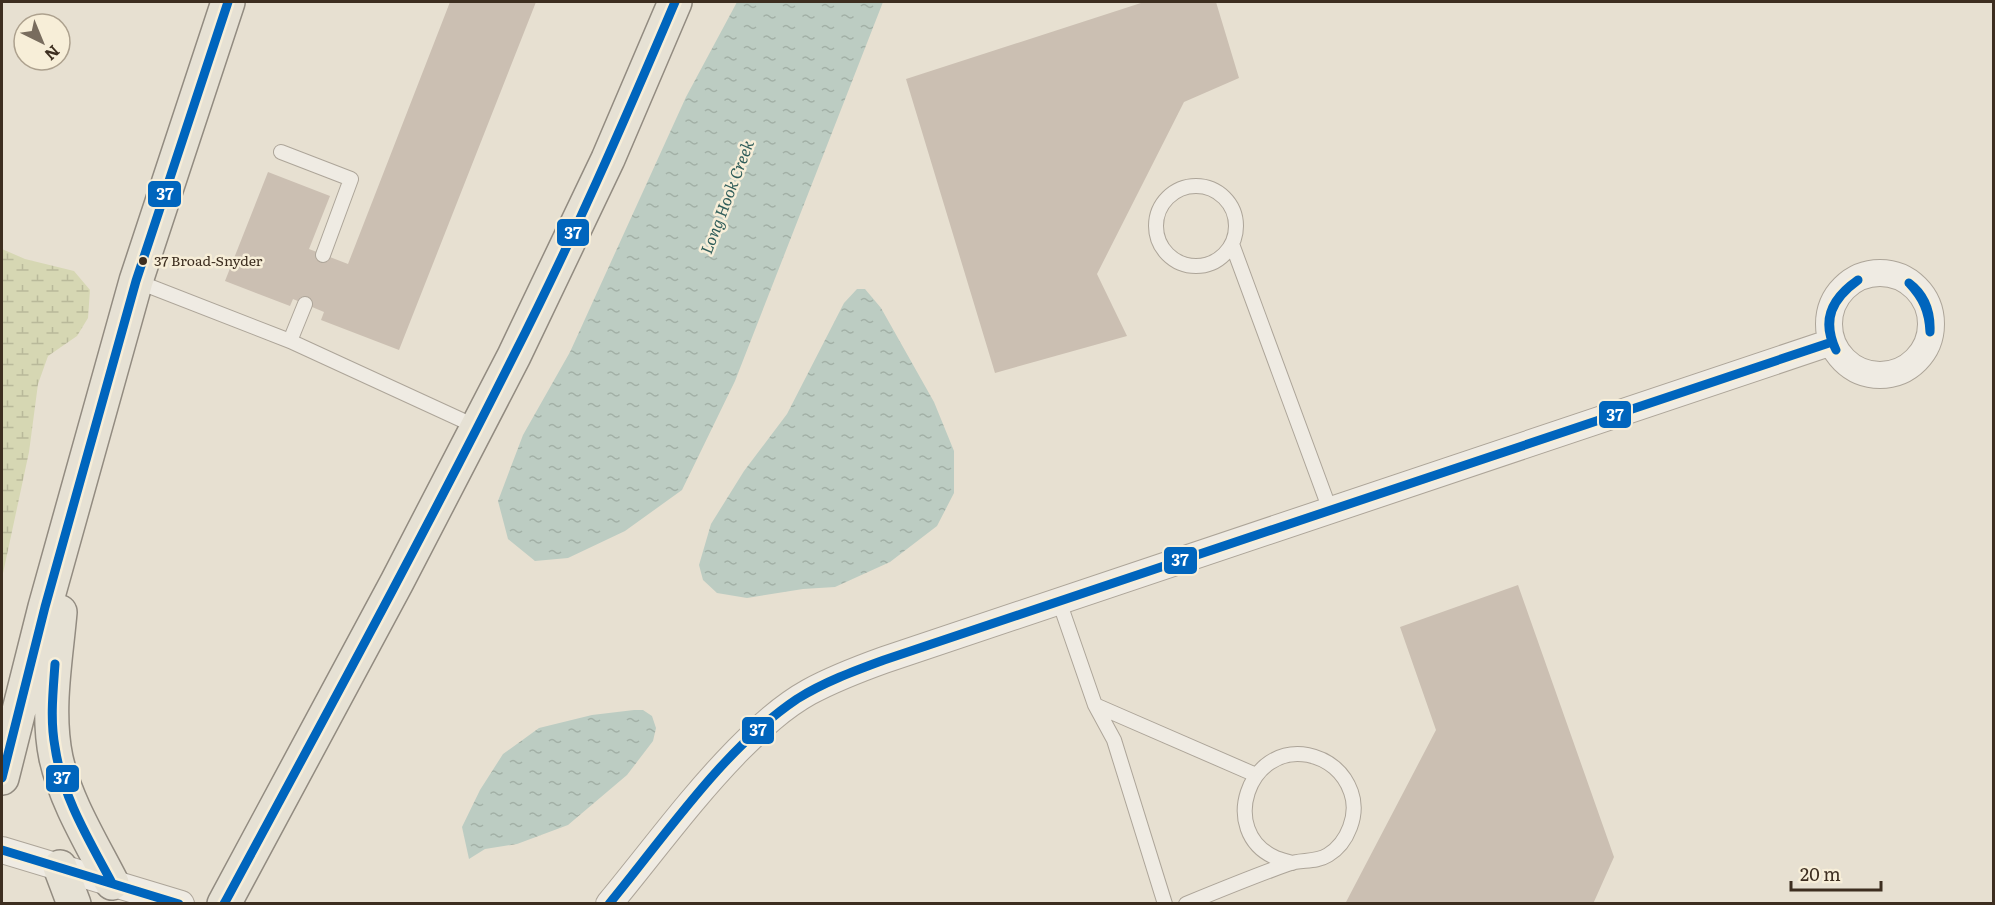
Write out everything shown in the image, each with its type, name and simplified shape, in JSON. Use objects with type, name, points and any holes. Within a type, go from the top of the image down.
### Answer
[{"type":"main road","points":[[2,778],[45,607],[136,281],[228,2]]},
{"type":"main road","points":[[224,903],[397,582],[514,356],[590,198],[675,2]]},
{"type":"main road","points":[[68,526],[52,700],[53,736],[65,788],[112,883]]},
{"type":"main road","points":[[60,867],[74,903]]},
{"type":"street","points":[[1871,274],[1888,274],[1905,280],[1919,291],[1928,307],[1931,324],[1928,342],[1910,366],[1894,374],[1877,376],[1859,372],[1841,358],[1832,342],[1829,332],[1830,314],[1836,298],[1854,280],[1871,274]]},
{"type":"street","points":[[609,903],[629,894],[693,798],[718,770],[768,722],[808,692],[864,668],[1059,601],[1832,342]]},
{"type":"street","points":[[2,850],[181,903]]},
{"type":"lane","points":[[281,152],[351,179],[323,255]]},
{"type":"lane","points":[[1232,244],[1224,255],[1212,263],[1199,266],[1185,265],[1172,259],[1163,249],[1157,236],[1156,223],[1159,209],[1176,191],[1188,186],[1213,189],[1231,206],[1236,218],[1236,231],[1232,244],[1330,510]]},
{"type":"lane","points":[[136,281],[290,341],[477,426]]},
{"type":"lane","points":[[290,341],[305,304]]},
{"type":"lane","points":[[1059,601],[1095,705],[1114,740],[1165,903]]},
{"type":"lane","points":[[1095,705],[1256,775]]},
{"type":"lane","points":[[1186,903],[1292,863],[1311,862],[1329,855],[1342,842],[1351,827],[1354,810],[1352,793],[1344,778],[1332,765],[1318,757],[1301,754],[1284,756],[1268,764],[1256,775],[1247,792],[1244,811],[1248,830],[1259,846],[1274,857],[1292,863]]},
{"type":"green space","points":[[2,249],[25,259],[74,271],[90,290],[88,318],[77,336],[48,356],[38,384],[29,452],[2,578]]},
{"type":"water","name":"Long Hook Creek","points":[[737,2],[883,2],[735,381],[682,490],[625,531],[568,558],[535,561],[508,539],[498,501],[523,435],[570,352],[686,97]]},
{"type":"water","points":[[857,289],[865,289],[881,308],[934,402],[954,451],[954,493],[937,526],[890,562],[835,587],[803,589],[747,598],[717,593],[703,580],[699,565],[711,524],[744,471],[787,414],[844,303]]},
{"type":"water","points":[[643,710],[652,716],[656,728],[653,741],[627,775],[568,825],[517,844],[485,849],[469,859],[462,827],[480,790],[503,754],[539,728],[592,715]]},
{"type":"building","points":[[450,2],[536,2],[399,350],[321,320],[324,312],[293,299],[290,306],[225,281],[268,172],[330,196],[309,249],[348,264]]},
{"type":"building","points":[[1144,2],[1216,2],[1239,78],[1184,102],[1097,274],[1127,336],[995,373],[906,79]]},
{"type":"building","points":[[1518,585],[1614,857],[1593,904],[1345,904],[1436,730],[1400,627]]},
{"type":"transit line","name":"37","points":[[2,778],[45,607],[136,281],[228,2]]},
{"type":"transit line","name":"37","points":[[224,904],[407,563],[513,357],[597,181],[675,2]]},
{"type":"transit line","name":"37","points":[[1836,350],[1829,329],[1831,311],[1841,294],[1858,280]]},
{"type":"transit line","name":"37","points":[[1836,350],[1830,329],[1832,311],[1836,302],[1858,280]]},
{"type":"transit line","name":"37","points":[[1909,283],[1926,304],[1930,332]]},
{"type":"transit line","name":"37","points":[[1909,283],[1924,305],[1930,332]]},
{"type":"transit line","name":"37","points":[[609,904],[720,767],[770,719],[797,699],[828,682],[884,660],[1832,342]]},
{"type":"transit line","name":"37","points":[[55,664],[52,706],[55,747],[59,765],[70,800],[112,883]]},
{"type":"transit line","name":"37","points":[[2,850],[179,904]]},
{"type":"place","name":"37 Broad-Snyder","points":[[143,261]]}]
